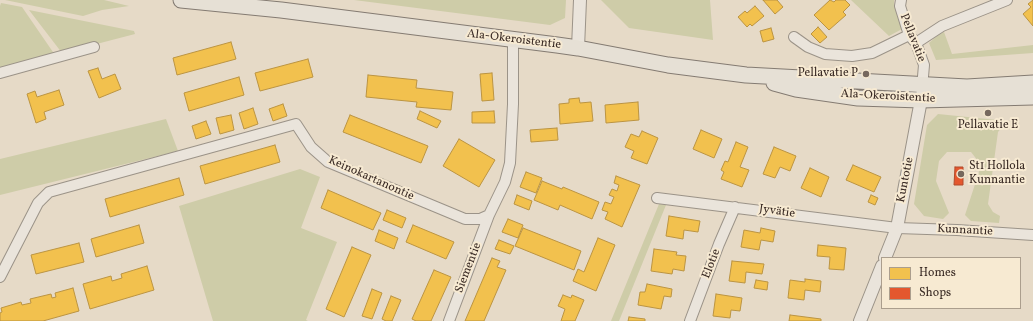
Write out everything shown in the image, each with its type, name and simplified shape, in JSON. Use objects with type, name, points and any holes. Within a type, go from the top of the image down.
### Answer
[{"type":"main road","name":"Ala-Okeroistentie","points":[[181,0],[281,10],[578,48],[668,65],[746,75],[796,89],[858,98],[922,93],[967,87],[1033,83]]},
{"type":"main road","name":"Ala-Okeroistentie","points":[[228,0],[281,10]]},
{"type":"main road","name":"Ala-Okeroistentie","points":[[922,93],[1033,97]]},
{"type":"street","points":[[578,48],[580,0]]},
{"type":"street","name":"Pellavatie","points":[[901,0],[900,6],[909,35],[916,43],[924,65],[922,93]]},
{"type":"street","points":[[916,43],[942,26],[1007,0]]},
{"type":"street","points":[[794,37],[808,47],[825,54],[852,56],[872,53],[909,35]]},
{"type":"street","points":[[490,215],[505,182],[510,163],[513,104],[512,39]]},
{"type":"street","points":[[0,73],[94,47]]},
{"type":"street","name":"Kuntotie","points":[[885,257],[896,228],[922,93]]},
{"type":"street","name":"Keinokartanontie","points":[[0,277],[38,203],[49,192],[296,124],[311,147],[328,162],[464,219],[480,219],[490,215]]},
{"type":"street","name":"Jyvätie","points":[[657,198],[896,228]]},
{"type":"street","name":"Elotie","points":[[690,321],[719,244],[735,207]]},
{"type":"street","name":"Siementie","points":[[450,321],[490,215]]},
{"type":"street","name":"Kunnantie","points":[[896,228],[1033,235]]},
{"type":"street","points":[[860,321],[881,268]]},
{"type":"shaded area","points":[[5,0],[104,0],[129,6],[102,10],[83,16]]},
{"type":"shaded area","points":[[354,0],[566,0],[565,18],[550,25]]},
{"type":"shaded area","points":[[601,0],[710,0],[713,40],[629,28]]},
{"type":"shaded area","points":[[851,0],[894,0],[894,5],[902,29],[889,36]]},
{"type":"shaded area","points":[[1,3],[22,7],[55,55],[0,70]]},
{"type":"shaded area","points":[[29,10],[134,31],[135,34],[62,53]]},
{"type":"shaded area","points":[[944,32],[952,54],[1033,45],[1033,53],[936,60],[929,43]]},
{"type":"shaded area","points":[[938,114],[1007,121],[998,132],[988,204],[993,212],[1000,216],[999,223],[971,221],[965,215],[979,172],[978,161],[971,152],[947,152],[939,161],[936,181],[949,213],[943,219],[924,216],[914,204],[927,125]]},
{"type":"shaded area","points":[[166,119],[178,151],[0,195],[0,159]]},
{"type":"shaded area","points":[[300,169],[320,177],[301,228],[337,242],[306,320],[308,321],[213,321],[179,206]]},
{"type":"shaded area","points":[[659,204],[666,205],[619,321],[611,321]]},
{"type":"building: Homes","points":[[763,0],[777,0],[783,7],[775,14]]},
{"type":"building: Homes","points":[[830,0],[834,2],[836,0],[845,0],[850,5],[843,12],[846,15],[829,30],[814,15]]},
{"type":"building: Homes","points":[[1033,0],[1033,26],[1023,14],[1031,7],[1028,4]]},
{"type":"building: Homes","points":[[755,6],[764,16],[752,26],[750,24],[747,27],[738,17],[745,11],[747,13]]},
{"type":"building: Homes","points":[[818,27],[827,37],[820,43],[811,34]]},
{"type":"building: Homes","points":[[771,28],[774,39],[763,42],[760,31]]},
{"type":"building: Homes","points":[[231,42],[236,59],[177,75],[173,58]]},
{"type":"building: Homes","points":[[308,59],[313,77],[260,91],[255,73]]},
{"type":"building: Homes","points":[[98,68],[102,79],[115,74],[121,89],[99,98],[88,71]]},
{"type":"building: Homes","points":[[492,73],[494,100],[482,101],[480,74]]},
{"type":"building: Homes","points":[[368,75],[417,80],[416,88],[453,92],[451,110],[416,107],[417,102],[366,97]]},
{"type":"building: Homes","points":[[239,77],[244,95],[189,111],[184,93]]},
{"type":"building: Homes","points":[[59,90],[64,105],[44,112],[46,119],[36,123],[27,94],[35,91],[37,97]]},
{"type":"building: Homes","points":[[579,98],[580,103],[591,102],[593,121],[560,124],[559,104],[569,103],[569,99]]},
{"type":"building: Homes","points":[[638,102],[639,120],[606,123],[605,105]]},
{"type":"building: Homes","points":[[283,104],[287,116],[273,121],[269,109]]},
{"type":"building: Homes","points":[[253,108],[258,124],[244,129],[239,113]]},
{"type":"building: Homes","points":[[420,111],[441,121],[437,128],[417,119]]},
{"type":"building: Homes","points":[[494,111],[495,123],[472,123],[472,112]]},
{"type":"building: Homes","points":[[231,115],[234,130],[220,134],[216,118]]},
{"type":"building: Homes","points":[[350,115],[428,146],[421,163],[343,132]]},
{"type":"building: Homes","points":[[206,121],[211,134],[196,139],[192,126]]},
{"type":"building: Homes","points":[[557,128],[558,140],[531,142],[530,130]]},
{"type":"building: Homes","points":[[701,130],[722,139],[714,158],[693,149]]},
{"type":"building: Homes","points":[[642,131],[658,138],[647,164],[631,158],[634,151],[625,147],[631,134],[639,137]]},
{"type":"building: Homes","points":[[459,139],[495,160],[479,187],[443,166]]},
{"type":"building: Homes","points":[[736,142],[748,147],[740,167],[749,170],[742,187],[721,179],[724,172],[721,170],[725,161],[728,162]]},
{"type":"building: Homes","points":[[275,145],[280,162],[205,184],[200,166]]},
{"type":"building: Homes","points":[[774,147],[796,156],[790,171],[780,167],[775,178],[763,174]]},
{"type":"building: Homes","points":[[853,165],[881,177],[874,192],[846,180]]},
{"type":"building: Homes","points":[[810,168],[829,177],[821,197],[801,188]]},
{"type":"building: Homes","points":[[526,172],[542,178],[536,193],[520,187]]},
{"type":"building: Homes","points":[[616,176],[640,185],[622,227],[605,219],[608,212],[602,210],[605,202],[611,204],[614,197],[609,195],[612,189],[617,191],[619,185],[614,183]]},
{"type":"building: Homes","points":[[179,178],[184,195],[110,217],[105,199]]},
{"type":"building: Homes","points":[[542,181],[562,189],[563,187],[599,202],[592,219],[560,205],[558,210],[534,200]]},
{"type":"building: Homes","points":[[328,190],[381,213],[373,230],[321,208]]},
{"type":"building: Homes","points":[[517,195],[532,201],[529,210],[514,204]]},
{"type":"building: Homes","points":[[871,195],[878,198],[875,205],[868,202]]},
{"type":"building: Homes","points":[[387,210],[406,218],[402,228],[383,220]]},
{"type":"building: Homes","points":[[669,216],[700,221],[698,232],[684,230],[683,239],[666,236]]},
{"type":"building: Homes","points":[[508,219],[523,225],[518,238],[502,232]]},
{"type":"building: Homes","points":[[139,225],[144,243],[96,257],[91,239]]},
{"type":"building: Homes","points":[[413,225],[454,242],[446,259],[406,242]]},
{"type":"building: Homes","points":[[523,228],[581,251],[574,270],[515,246]]},
{"type":"building: Homes","points":[[761,228],[775,231],[773,242],[761,240],[759,250],[741,247],[744,230],[760,233]]},
{"type":"building: Homes","points":[[379,230],[398,238],[394,249],[375,241]]},
{"type":"building: Homes","points":[[598,238],[615,245],[596,291],[573,281],[578,269],[584,272]]},
{"type":"building: Homes","points":[[499,240],[514,246],[510,254],[495,249]]},
{"type":"building: Homes","points":[[79,243],[84,262],[36,274],[31,255]]},
{"type":"building: Homes","points":[[818,245],[846,248],[844,270],[829,269],[830,257],[817,256]]},
{"type":"building: Homes","points":[[352,247],[371,255],[344,317],[326,309]]},
{"type":"building: Homes","points":[[654,249],[677,252],[676,255],[686,256],[684,271],[673,269],[672,274],[651,271]]},
{"type":"building: Homes","points":[[492,258],[500,261],[497,267],[506,270],[484,321],[465,321]]},
{"type":"building: Homes","points":[[732,261],[764,264],[762,274],[746,272],[745,283],[729,281]]},
{"type":"building: Homes","points":[[147,266],[154,290],[90,309],[83,284],[111,276],[112,281],[122,278],[121,274]]},
{"type":"building: Homes","points":[[434,270],[451,277],[431,321],[416,321],[412,319]]},
{"type":"building: Homes","points":[[805,279],[821,281],[820,292],[805,290],[804,300],[788,298],[790,280],[805,282]]},
{"type":"building: Homes","points":[[756,280],[768,282],[767,290],[754,288]]},
{"type":"building: Homes","points":[[647,284],[672,289],[671,297],[664,296],[661,309],[638,305],[640,292],[645,292]]},
{"type":"building: Homes","points":[[73,288],[79,311],[43,321],[0,321],[0,313],[2,312],[1,308],[21,302],[22,305],[31,303],[30,299],[51,294],[52,298],[56,297],[55,293]]},
{"type":"building: Homes","points":[[372,289],[382,293],[372,319],[362,316]]},
{"type":"building: Homes","points":[[716,294],[742,298],[740,311],[731,310],[730,318],[713,316]]},
{"type":"building: Homes","points":[[563,295],[571,298],[572,295],[584,300],[575,321],[561,321],[565,309],[558,306]]},
{"type":"building: Homes","points":[[391,296],[401,300],[392,321],[386,321],[382,319]]},
{"type":"building: Homes","points":[[790,315],[821,319],[821,321],[789,321]]},
{"type":"building: Homes","points":[[629,317],[645,319],[645,321],[628,321]]},
{"type":"building: Shops","points":[[955,167],[963,167],[963,185],[954,185]]},
{"type":"place","name":"Pellavatie P","points":[[866,74]]},
{"type":"place","name":"Pellavatie E","points":[[988,113]]},
{"type":"place","name":"St1 Hollola Kunnantie","points":[[961,174]]}]
